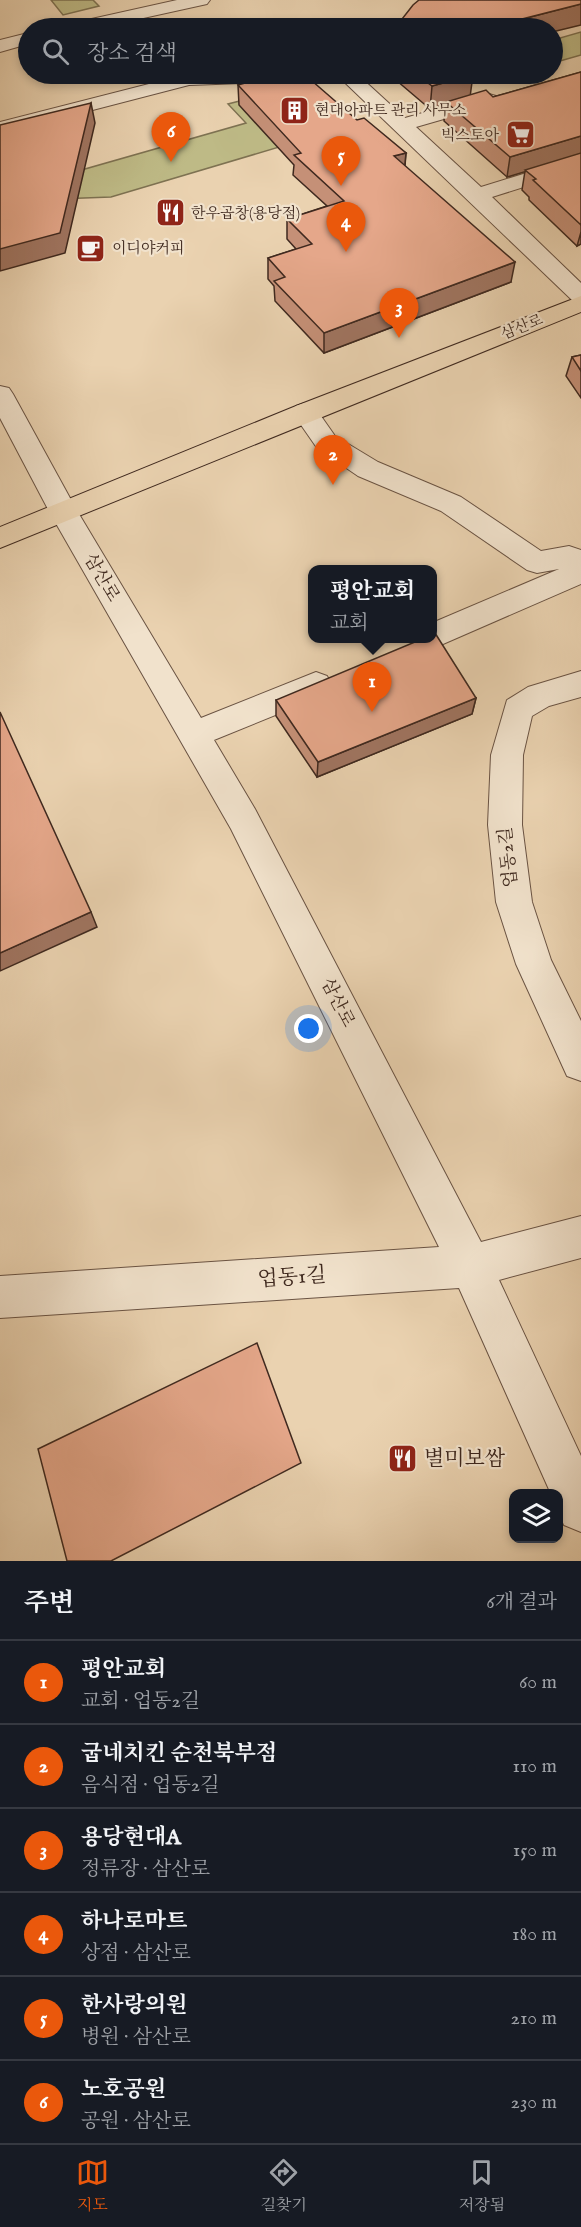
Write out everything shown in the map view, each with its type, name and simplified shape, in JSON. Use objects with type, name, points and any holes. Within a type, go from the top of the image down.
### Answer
[{"type":"main road","name":"삼산로","points":[[0,538],[305,412],[581,303]]},
{"type":"street","points":[[116,0],[132,18]]},
{"type":"street","points":[[148,18],[201,0]]},
{"type":"street","points":[[0,46],[18,42]]},
{"type":"street","points":[[0,128],[157,84]]},
{"type":"street","points":[[356,84],[477,195],[581,296]]},
{"type":"street","points":[[401,125],[502,96]]},
{"type":"street","points":[[477,195],[581,162]]},
{"type":"street","points":[[0,394],[64,513]]},
{"type":"street","points":[[305,412],[326,442],[368,469],[451,504],[505,542],[537,561],[569,558],[581,563]]},
{"type":"street","name":"삼산로","points":[[64,513],[243,819],[471,1266],[580,1504]]},
{"type":"street","points":[[437,634],[581,572]]},
{"type":"street","points":[[193,735],[340,675]]},
{"type":"street","name":"업동2길","points":[[581,684],[539,696],[518,709],[507,755],[505,825],[514,902],[534,964],[581,1062]]},
{"type":"street","name":"업동1길","points":[[0,1298],[471,1266],[581,1237]]},
{"type":"shaded area","points":[[51,0],[93,0],[99,6],[63,15]]},
{"type":"shaded area","points":[[581,32],[581,55],[563,60],[563,37]]},
{"type":"shaded area","points":[[251,98],[296,142],[111,197],[57,199],[43,181],[246,123],[228,104]]},
{"type":"building","points":[[419,0],[581,0],[581,4],[526,18],[403,18]]},
{"type":"building","name":"빅스토아","points":[[581,72],[581,136],[510,157],[446,102],[486,90],[493,97],[539,84],[563,84],[563,77]]},
{"type":"building","points":[[316,84],[357,120],[364,118],[406,153],[394,156],[515,262],[324,333],[274,281],[285,277],[268,258],[312,244],[287,219],[344,201],[294,155],[301,153],[238,85]]},
{"type":"building","points":[[91,103],[60,233],[0,249],[0,125]]},
{"type":"building","points":[[581,153],[581,225],[525,170]]},
{"type":"building","points":[[581,355],[581,371],[572,357]]},
{"type":"building","points":[[437,636],[476,698],[318,762],[276,700],[412,643],[437,643]]},
{"type":"building","points":[[0,712],[91,912],[0,953]]},
{"type":"building","points":[[257,1343],[301,1463],[111,1561],[67,1561],[38,1449]]},
{"type":"place","name":"현대아파트 관리 사무소","points":[[294,110]]},
{"type":"place","name":"빅스토아","points":[[520,135]]},
{"type":"place","name":"노호공원","points":[[171,162]]},
{"type":"place","name":"한사랑의원","points":[[341,186]]},
{"type":"place","name":"한우곱창(용당점)","points":[[170,213]]},
{"type":"place","name":"이디야커피","points":[[91,248]]},
{"type":"place","name":"하나로마트","points":[[346,252]]},
{"type":"place","name":"용당현대A","points":[[399,338]]},
{"type":"place","name":"굽네치킨 순천북부점","points":[[333,485]]},
{"type":"place","name":"평안교회","points":[[372,712]]},
{"type":"place","name":"별미보쌈","points":[[403,1459]]}]
